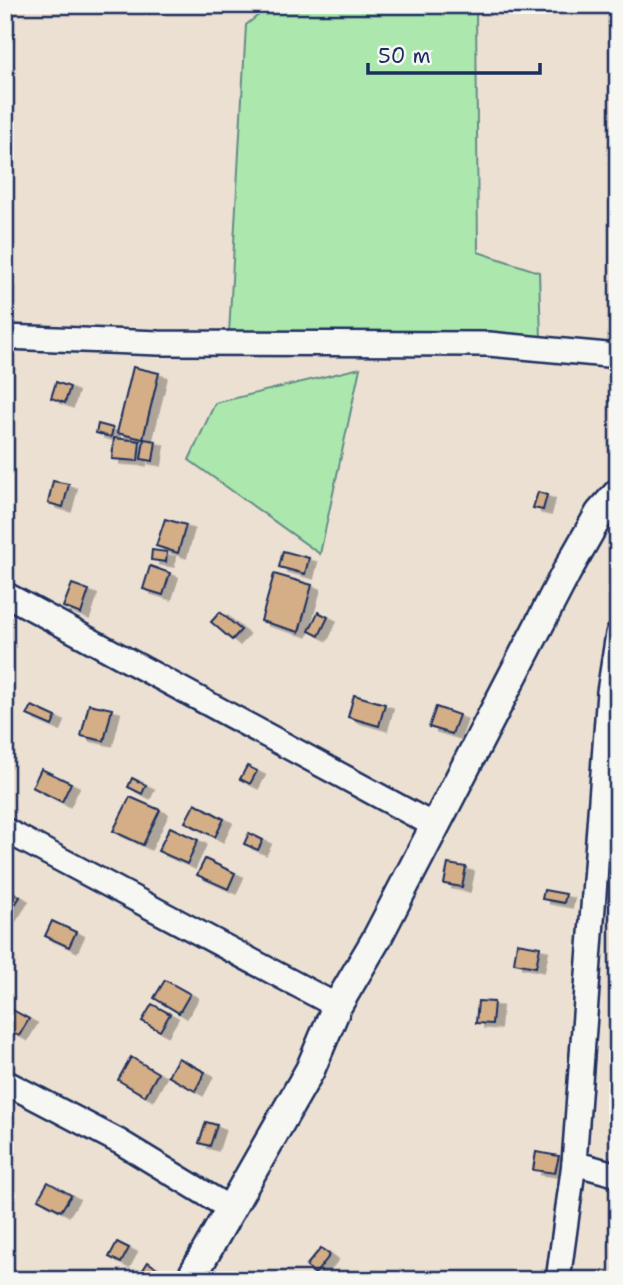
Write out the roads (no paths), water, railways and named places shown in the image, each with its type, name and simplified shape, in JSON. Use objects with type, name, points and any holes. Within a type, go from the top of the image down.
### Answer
[{"type":"street","points":[[5,337],[159,343],[489,344],[618,356]]},
{"type":"street","points":[[190,1280],[310,1070],[337,1006],[377,938],[433,825],[567,571],[600,513],[618,493]]},
{"type":"street","points":[[5,594],[433,825]]},
{"type":"street","points":[[558,1280],[574,1163],[618,634]]},
{"type":"street","points":[[5,830],[337,1006]]},
{"type":"street","points":[[5,1082],[120,1142],[229,1208]]},
{"type":"street","points":[[574,1163],[618,1175]]}]
